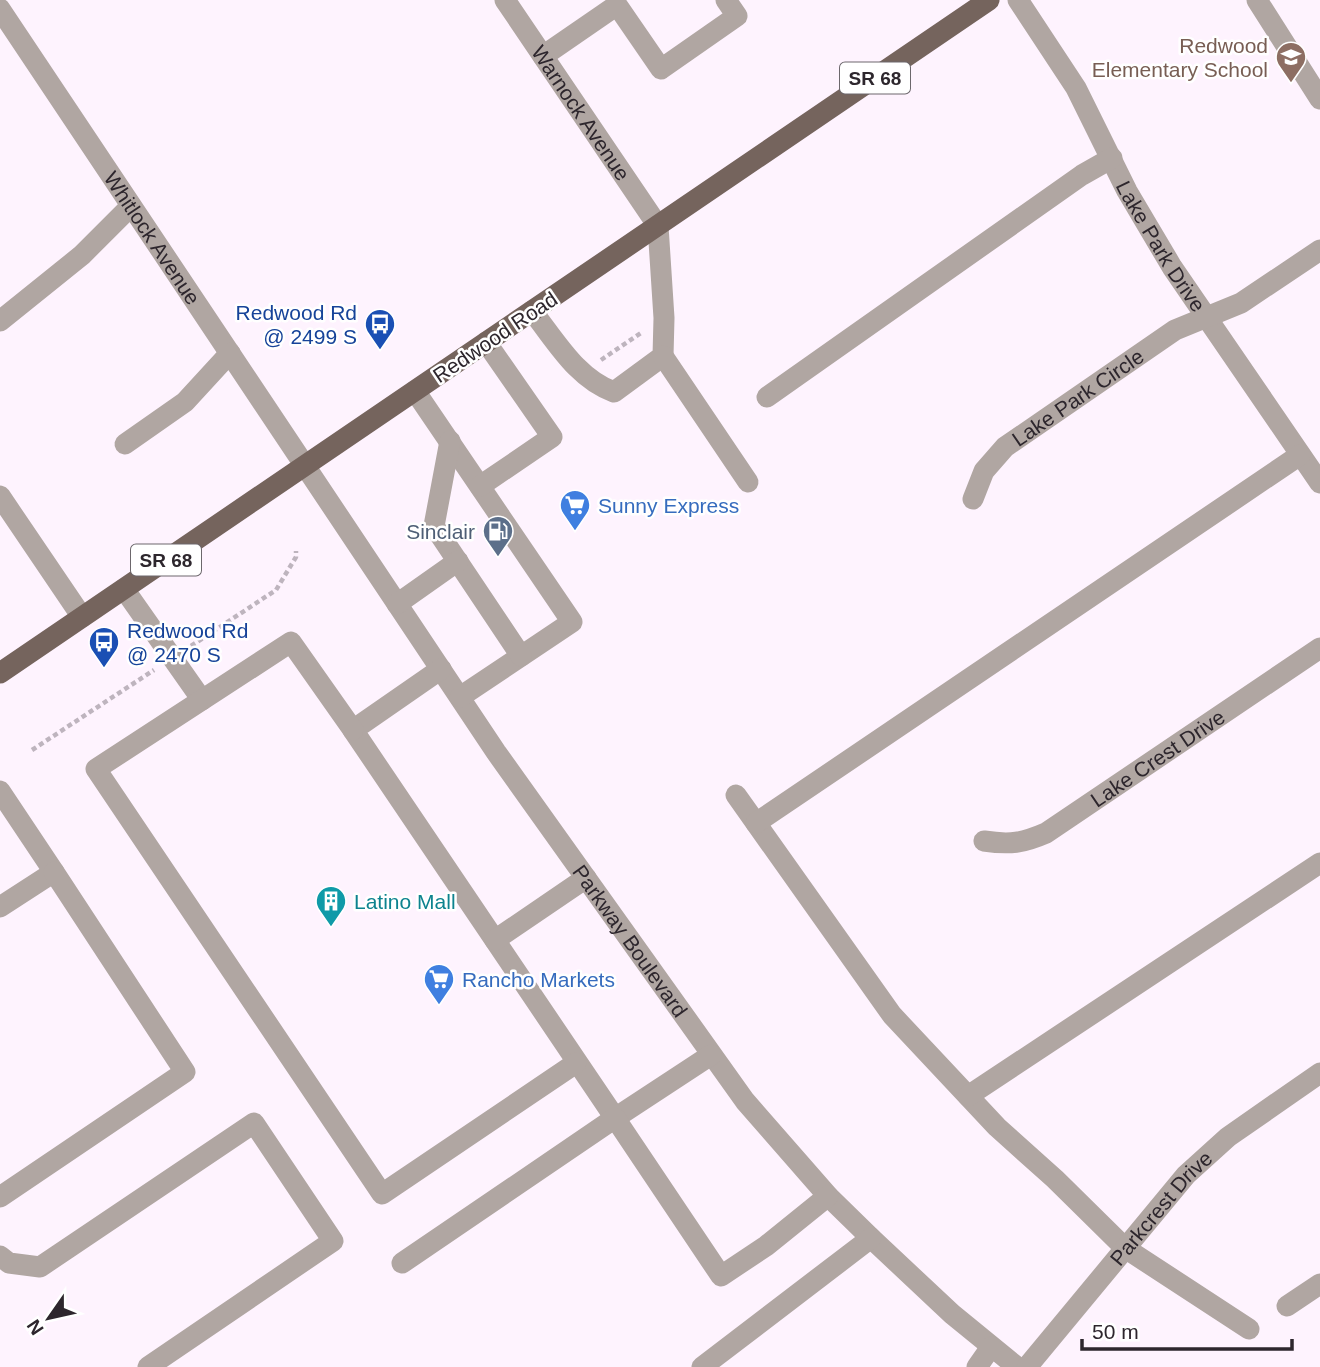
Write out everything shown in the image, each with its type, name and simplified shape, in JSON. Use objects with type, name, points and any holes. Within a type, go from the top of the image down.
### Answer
[{"type":"main road","name":"Redwood Road","points":[[0,673],[989,0]]},
{"type":"street","name":"Warnock Avenue","points":[[505,0],[658,226]]},
{"type":"street","points":[[543,56],[620,3],[661,69],[737,16],[726,0]]},
{"type":"street","name":"Lake Park Drive","points":[[1018,0],[1076,88],[1126,191],[1147,227],[1320,484]]},
{"type":"street","points":[[1257,0],[1320,99]]},
{"type":"street","name":"Whitlock Avenue","points":[[0,9],[305,466]]},
{"type":"street","points":[[767,397],[1082,176],[1112,158]]},
{"type":"street","points":[[0,321],[82,255],[131,206]]},
{"type":"street","points":[[658,226],[664,318],[663,356],[748,482]]},
{"type":"street","name":"Lake Park Circle","points":[[973,499],[984,471],[1005,447],[1175,330],[1241,303],[1320,250]]},
{"type":"street","points":[[532,311],[581,373],[598,387],[614,392],[663,356]]},
{"type":"street","points":[[480,486],[552,436],[486,342]]},
{"type":"street","points":[[125,444],[185,402],[230,353]]},
{"type":"street","points":[[415,391],[572,622],[460,697]]},
{"type":"street","points":[[450,441],[434,526],[521,656]]},
{"type":"street","points":[[756,823],[1300,455]]},
{"type":"street","name":"Parkway Boulevard","points":[[305,466],[460,697],[745,1101],[828,1196],[911,1277],[1017,1367]]},
{"type":"street","points":[[0,496],[82,617]]},
{"type":"street","points":[[397,604],[458,561]]},
{"type":"street","points":[[124,589],[202,700]]},
{"type":"street","points":[[576,1063],[382,1194],[96,769],[291,642],[354,730],[721,1276],[766,1245],[828,1196]]},
{"type":"street","name":"Lake Crest Drive","points":[[984,841],[1004,844],[1025,842],[1046,833],[1320,648]]},
{"type":"street","points":[[354,730],[441,669]]},
{"type":"street","points":[[0,792],[185,1072],[0,1197]]},
{"type":"street","points":[[736,795],[892,1015],[997,1127],[1125,1248],[1249,1329]]},
{"type":"street","points":[[968,1096],[1320,863]]},
{"type":"street","points":[[0,907],[54,872]]},
{"type":"street","points":[[495,940],[586,878]]},
{"type":"street","points":[[402,1263],[711,1055]]},
{"type":"street","name":"Parkcrest Drive","points":[[1027,1367],[1186,1175],[1257,1116],[1320,1073]]},
{"type":"street","points":[[0,1256],[9,1263],[40,1267],[254,1124],[333,1241],[148,1367]]},
{"type":"street","points":[[702,1367],[871,1238]]},
{"type":"street","points":[[1287,1306],[1320,1284]]},
{"type":"street","points":[[977,1367],[991,1347]]},
{"type":"path","points":[[581,373],[664,318]]},
{"type":"place","name":"Redwood Elementary School","points":[[1291,84]]},
{"type":"place","name":"Redwood Rd @ 2499 S","points":[[380,351]]},
{"type":"place","name":"Sunny Express","points":[[575,532]]},
{"type":"place","name":"Sinclair","points":[[498,558]]},
{"type":"place","name":"Redwood Rd @ 2470 S","points":[[104,669]]},
{"type":"place","name":"Latino Mall","points":[[331,928]]},
{"type":"place","name":"Rancho Markets","points":[[439,1006]]}]
